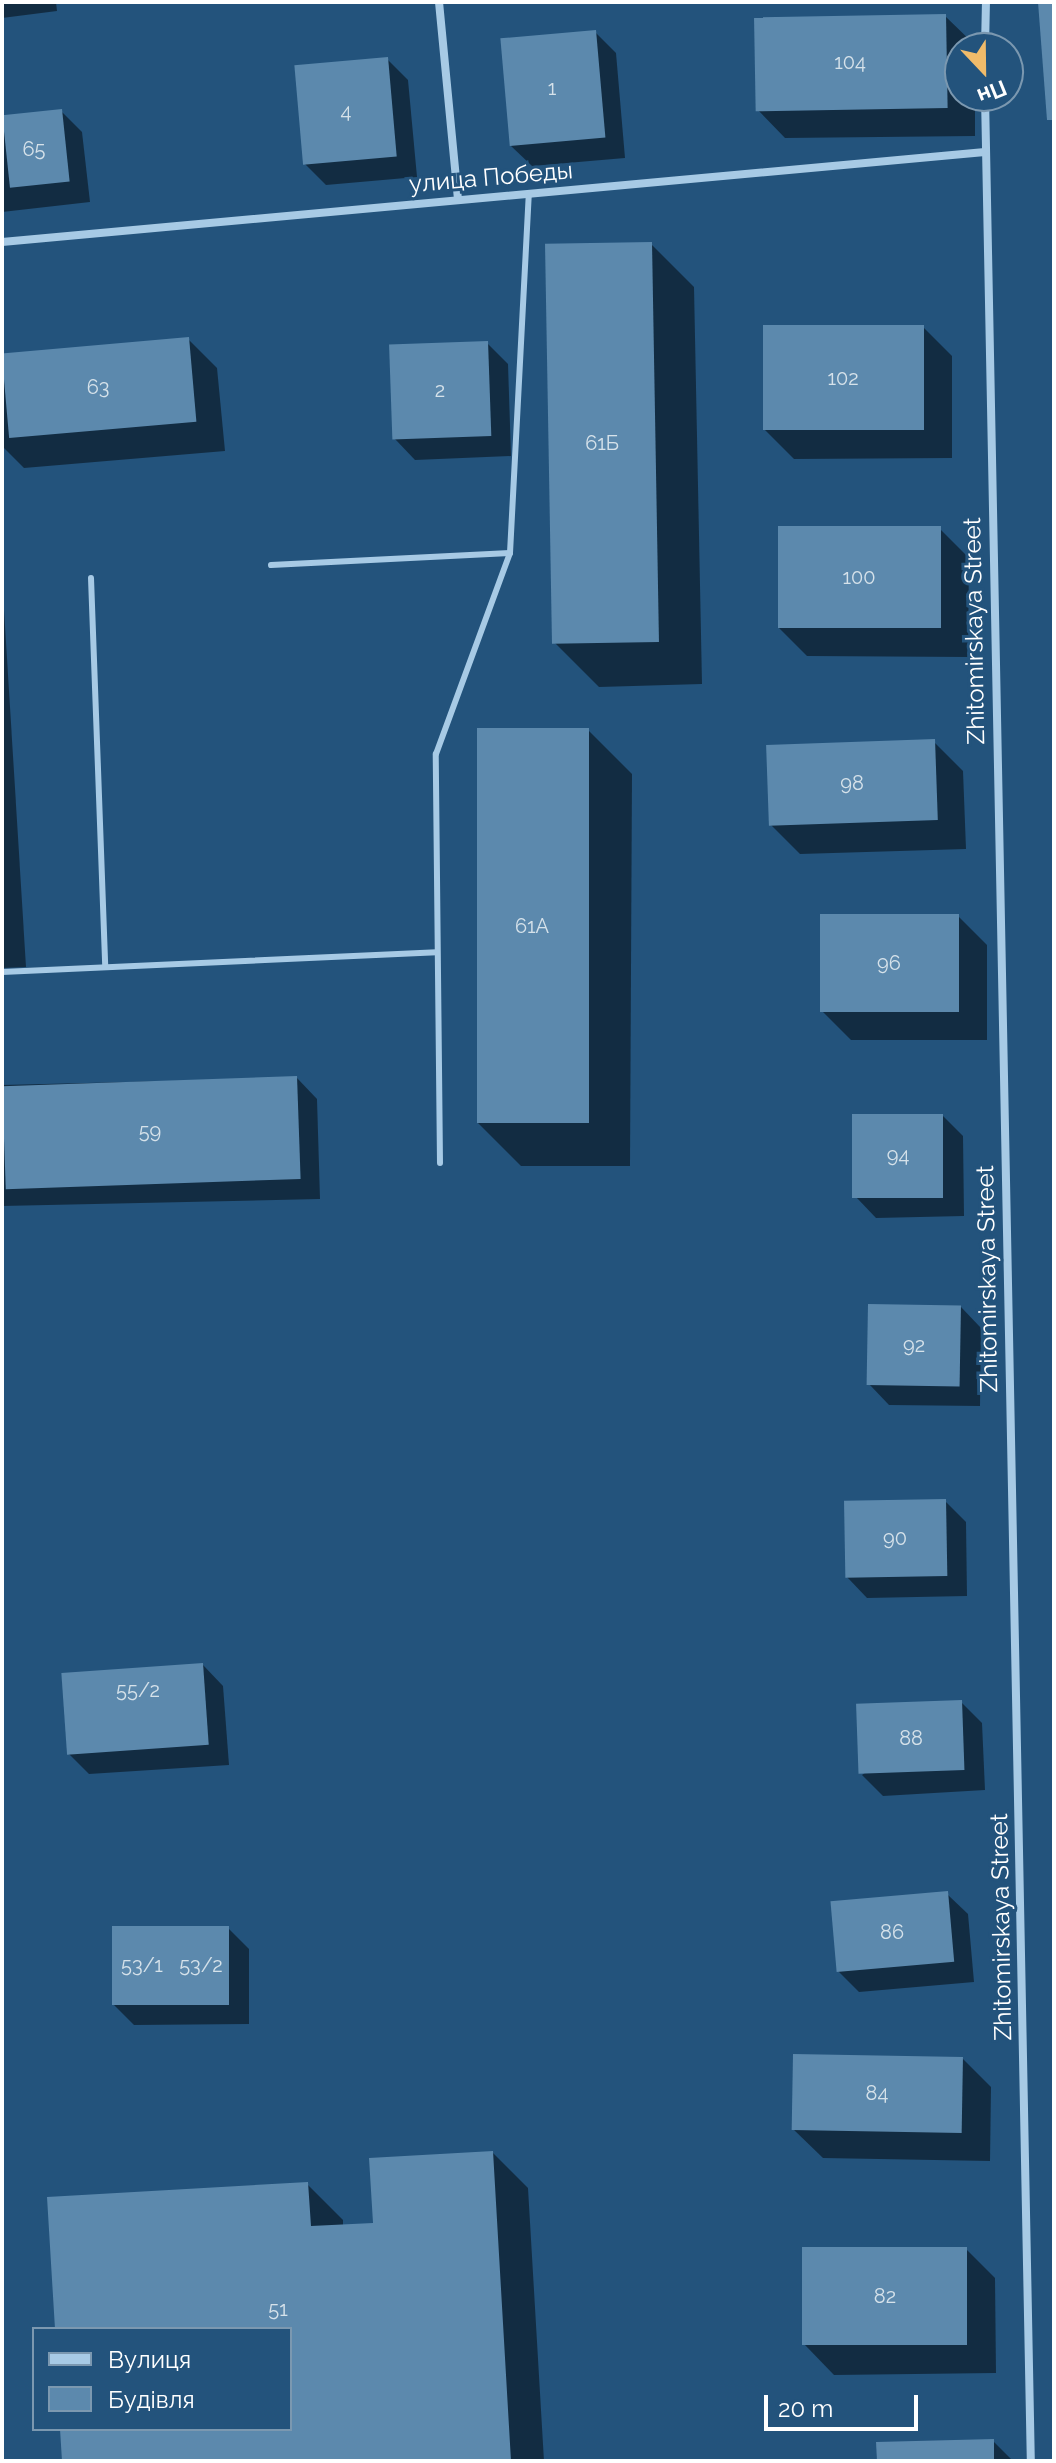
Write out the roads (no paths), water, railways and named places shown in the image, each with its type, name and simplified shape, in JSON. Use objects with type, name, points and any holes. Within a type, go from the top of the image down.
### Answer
[{"type":"street","points":[[439,2],[458,200]]},
{"type":"street","points":[[985,32],[986,2]]},
{"type":"street","name":"Zhitomirskaya Street","points":[[985,112],[1031,2461]]},
{"type":"street","name":"улица Победы","points":[[2,242],[985,152]]},
{"type":"lane","points":[[440,1163],[436,754],[510,553],[529,194]]},
{"type":"lane","points":[[271,565],[510,553]]},
{"type":"lane","points":[[91,578],[105,967]]},
{"type":"lane","points":[[2,972],[437,952]]}]
